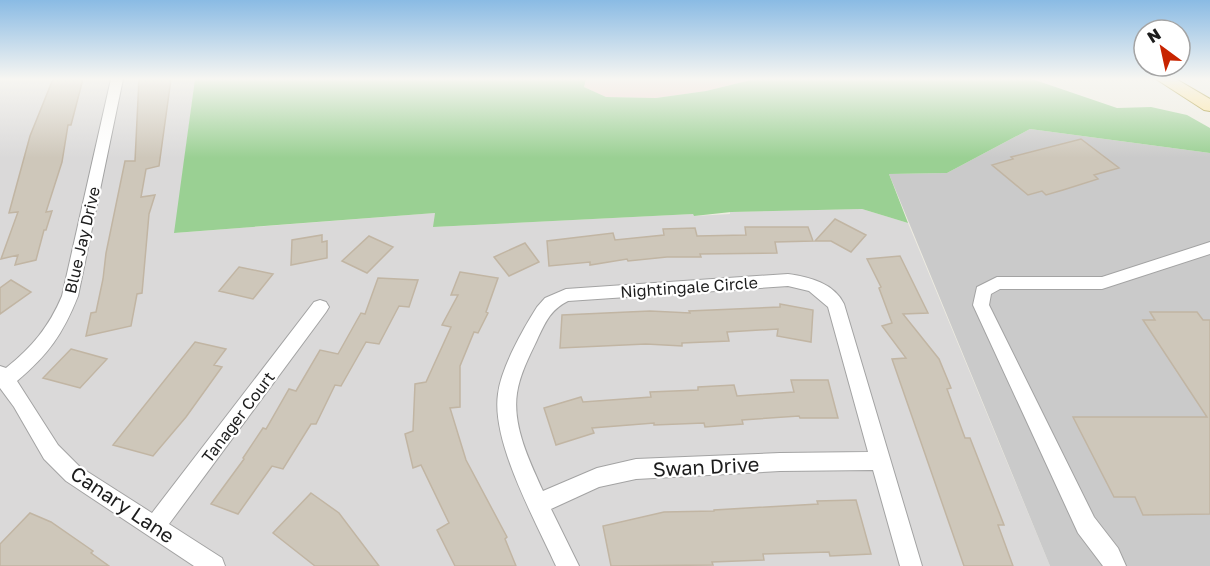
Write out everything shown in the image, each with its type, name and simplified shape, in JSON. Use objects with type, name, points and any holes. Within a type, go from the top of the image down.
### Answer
[{"type":"street","name":"Blue Jay Drive","points":[[3,376],[49,341],[60,322],[70,296],[111,105]]},
{"type":"street","points":[[1115,566],[1086,525],[981,304],[982,291],[997,283],[1102,283],[1210,248]]},
{"type":"street","name":"Nightingale Circle","points":[[568,566],[538,504],[512,437],[507,414],[507,394],[523,351],[547,303],[566,295],[788,280],[810,283],[825,292],[836,304],[911,566]]},
{"type":"street","name":"Tanager Court","points":[[155,526],[320,307]]},
{"type":"street","name":"Canary Lane","points":[[3,376],[51,452],[73,474],[214,566]]},
{"type":"street","name":"Swan Drive","points":[[538,504],[597,478],[636,469],[780,462],[882,461]]},
{"type":"shaded area","points":[[0,105],[192,105],[175,233],[435,213],[434,227],[693,214],[694,216],[730,214],[730,212],[862,209],[908,223],[1050,566],[0,566]]},
{"type":"shaded area","points":[[1030,129],[1210,153],[1210,566],[1050,566],[889,174],[947,173]]},
{"type":"green space","points":[[191,105],[1109,105],[1117,108],[1151,107],[1187,115],[1210,128],[1210,153],[1030,129],[947,173],[889,174],[908,223],[862,209],[731,212],[694,216],[693,214],[433,227],[435,213],[174,233]]},
{"type":"building","points":[[42,105],[76,105],[71,125],[68,125],[62,162],[46,212],[52,211],[36,260],[15,265],[18,255],[1,259],[18,212],[9,213],[30,136]]},
{"type":"building","points":[[138,105],[167,105],[159,166],[146,169],[141,197],[155,195],[149,214],[142,293],[137,294],[131,326],[86,336],[91,313],[96,312],[125,161],[135,161]]},
{"type":"building","points":[[1081,139],[1119,168],[1094,175],[1098,179],[1063,190],[1046,195],[1042,191],[1028,195],[992,165],[1013,159],[1011,157]]},
{"type":"building","points":[[835,219],[866,235],[851,252],[831,241],[815,241]]},
{"type":"building","points":[[745,227],[808,227],[813,241],[775,242],[777,253],[700,254],[701,257],[667,257],[628,261],[627,259],[590,265],[590,262],[549,266],[547,241],[613,233],[615,240],[664,235],[663,229],[695,228],[697,236],[746,235]]},
{"type":"building","points":[[322,235],[322,242],[327,241],[327,258],[291,265],[292,240]]},
{"type":"building","points":[[369,236],[393,247],[367,273],[342,261]]},
{"type":"building","points":[[525,243],[539,262],[509,276],[494,257]]},
{"type":"building","points":[[900,256],[928,313],[903,314],[939,359],[951,388],[947,389],[965,438],[970,438],[1004,525],[998,525],[1013,566],[964,566],[892,359],[906,358],[882,326],[892,323],[879,288],[881,287],[867,259]]},
{"type":"building","points":[[239,267],[273,274],[253,299],[219,291]]},
{"type":"building","points":[[460,272],[498,278],[486,312],[488,313],[478,333],[474,332],[460,366],[460,407],[450,408],[466,460],[507,537],[505,539],[516,566],[455,566],[437,530],[449,523],[421,465],[413,468],[405,434],[413,431],[415,384],[426,382],[451,327],[442,325],[458,295],[451,295]]},
{"type":"building","points":[[378,278],[418,280],[409,307],[399,306],[379,344],[366,342],[341,386],[335,385],[316,424],[311,424],[283,469],[272,466],[238,514],[211,504],[244,459],[263,428],[266,429],[289,389],[296,391],[320,350],[338,354],[361,313],[365,314]]},
{"type":"building","points":[[11,280],[31,292],[0,314],[0,288]]},
{"type":"building","points":[[780,304],[813,310],[811,342],[777,336],[778,329],[727,332],[729,341],[682,343],[682,346],[646,344],[560,348],[562,315],[650,311],[690,313],[689,311],[780,307]]},
{"type":"building","points":[[1150,312],[1197,312],[1203,320],[1210,320],[1210,514],[1143,515],[1135,497],[1114,497],[1073,417],[1207,417],[1143,320],[1155,320]]},
{"type":"building","points":[[195,342],[226,349],[214,365],[222,367],[186,417],[153,456],[113,445]]},
{"type":"building","points":[[71,349],[107,359],[80,388],[43,378]]},
{"type":"building","points":[[791,380],[828,380],[838,418],[800,418],[799,416],[742,420],[743,424],[705,427],[704,423],[654,425],[654,423],[592,428],[594,433],[556,445],[544,408],[581,397],[583,402],[651,397],[650,392],[698,390],[698,387],[734,385],[737,396],[794,392]]},
{"type":"building","points":[[311,493],[339,513],[379,566],[315,566],[273,533]]},
{"type":"building","points":[[856,500],[871,554],[830,556],[829,552],[763,554],[764,560],[712,562],[713,565],[611,566],[603,526],[664,512],[714,511],[818,504],[817,501]]},
{"type":"building","points":[[30,513],[51,522],[93,551],[91,553],[109,566],[0,566],[0,544]]}]
